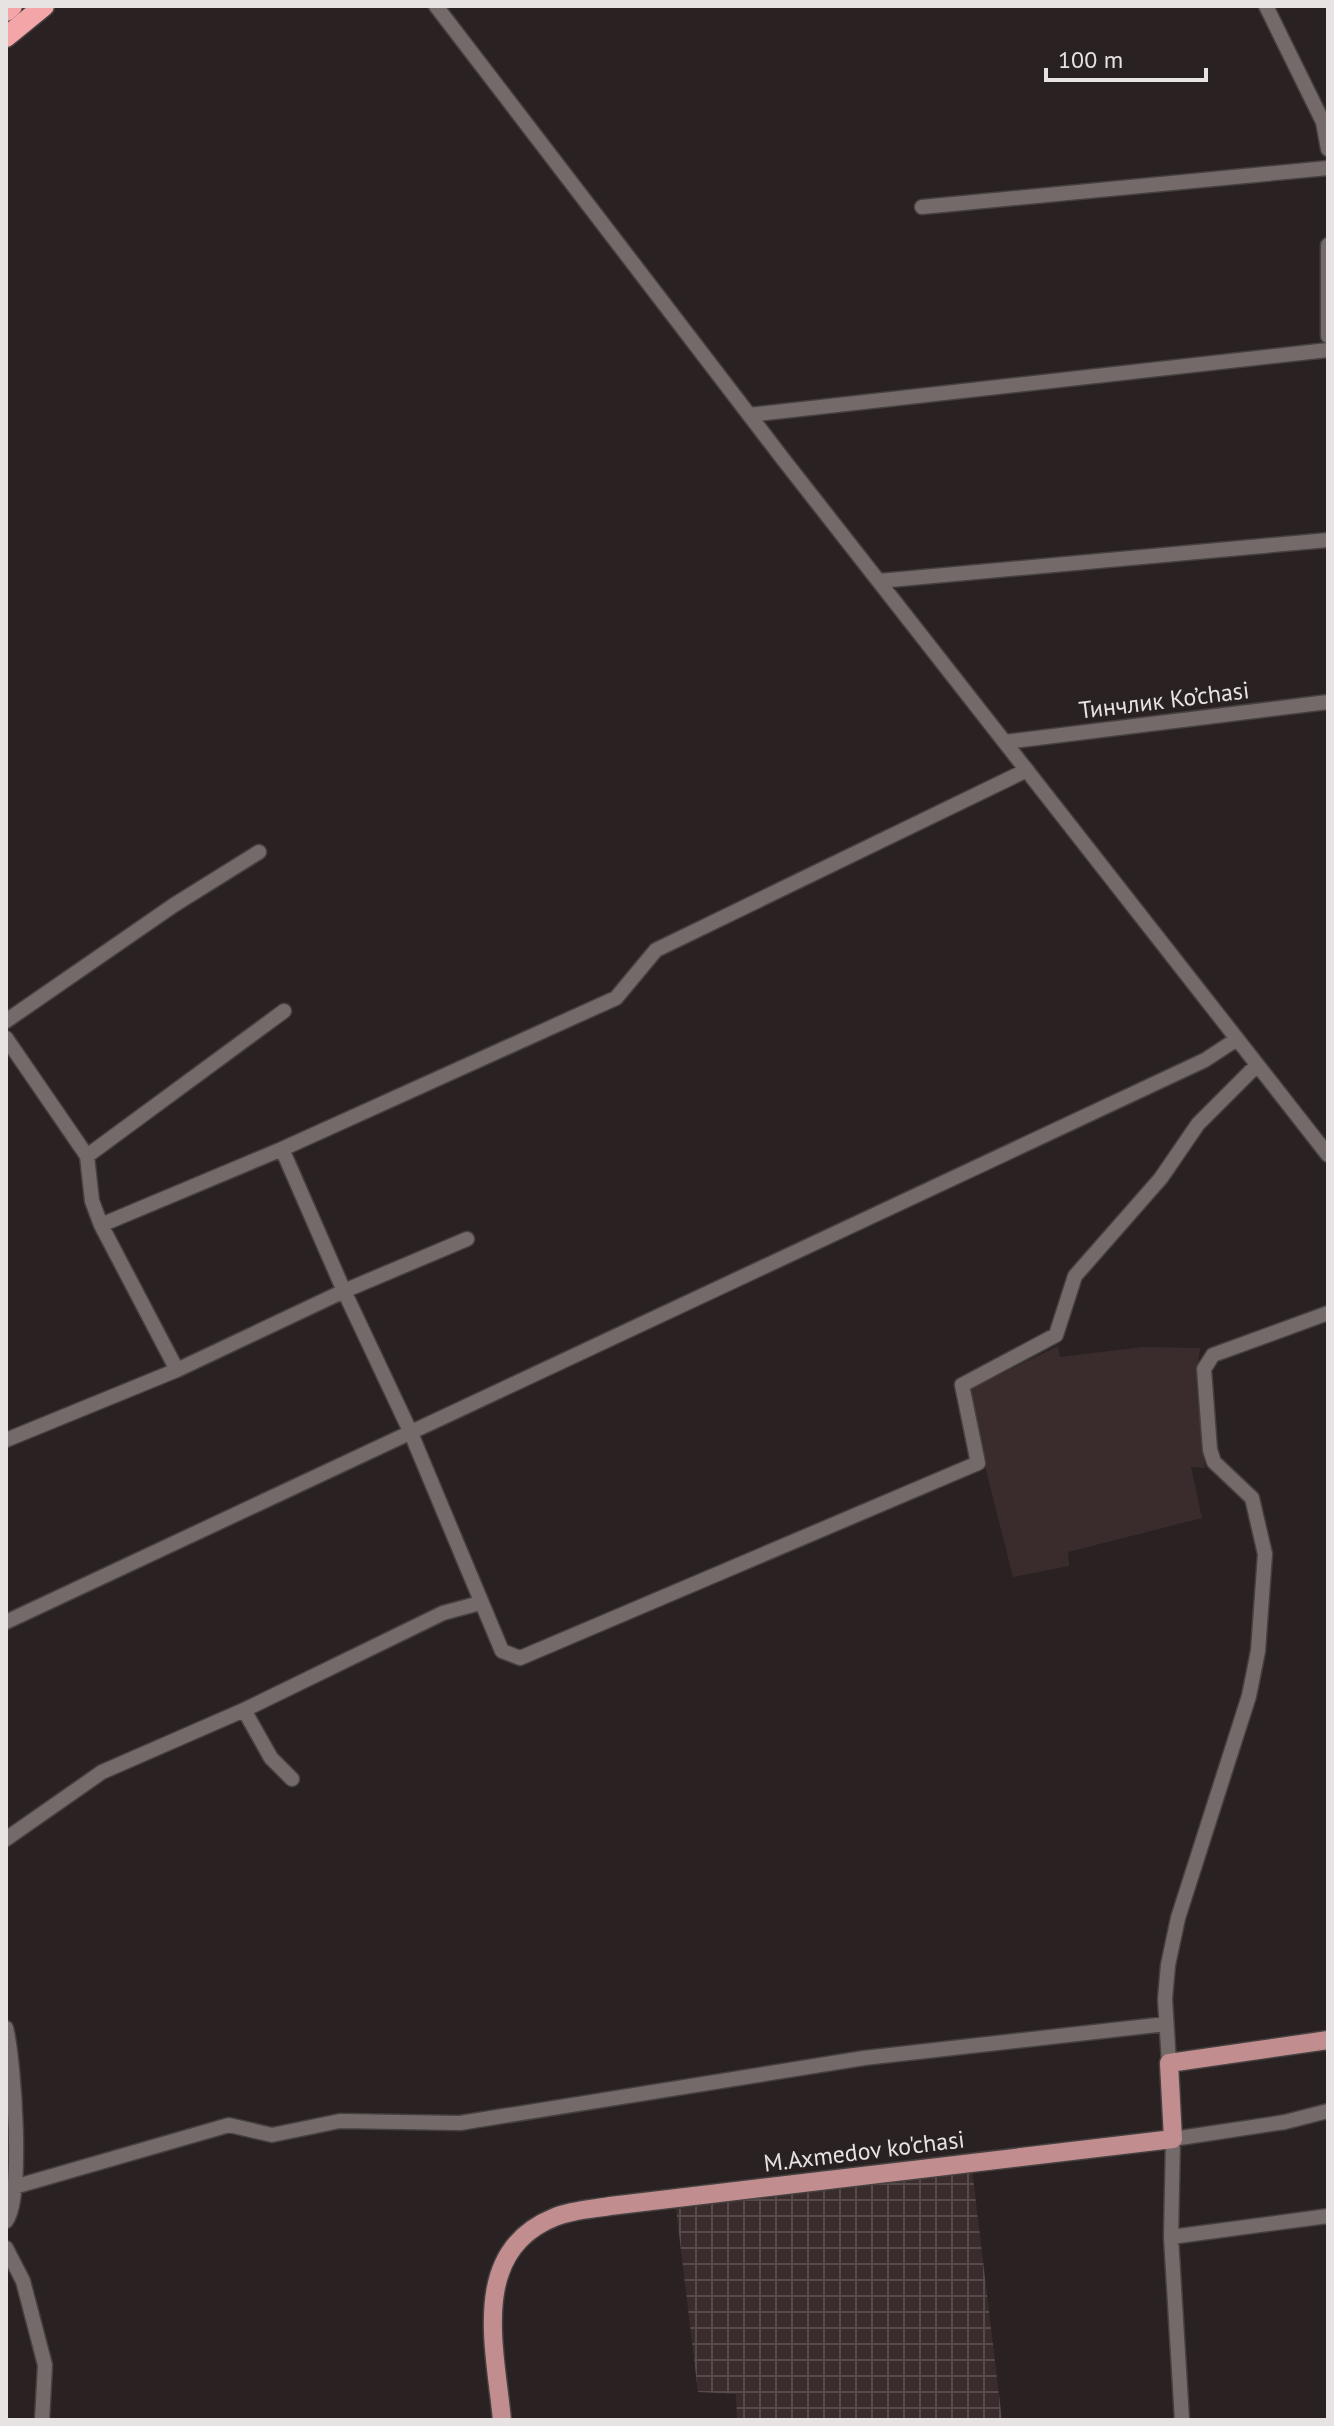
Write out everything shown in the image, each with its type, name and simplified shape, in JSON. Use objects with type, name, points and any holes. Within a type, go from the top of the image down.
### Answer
[{"type":"highway","points":[[6,11],[12,6]]},
{"type":"highway","points":[[6,37],[44,6]]},
{"type":"main road","points":[[1173,2134],[1169,2063],[1328,2040]]},
{"type":"main road","name":"M.Axmedov ko'chasi","points":[[502,2420],[491,2305],[498,2273],[520,2236],[556,2216],[610,2206],[1173,2134]]},
{"type":"street","points":[[436,6],[749,415],[1328,1155]]},
{"type":"street","points":[[1266,6],[1323,122],[1328,149]]},
{"type":"street","points":[[922,207],[1328,168]]},
{"type":"street","points":[[1328,245],[1328,336]]},
{"type":"street","points":[[749,415],[1328,350]]},
{"type":"street","points":[[879,581],[1328,540]]},
{"type":"street","name":"Тинчлик Ko’chasi","points":[[1005,742],[1328,702]]},
{"type":"street","points":[[101,1225],[282,1149],[616,998],[656,950],[1027,770]]},
{"type":"street","points":[[6,1021],[174,905],[259,852]]},
{"type":"street","points":[[87,1156],[284,1011]]},
{"type":"street","points":[[6,1038],[87,1156],[92,1201],[101,1225],[177,1370]]},
{"type":"street","points":[[6,1622],[1205,1060],[1237,1039]]},
{"type":"street","points":[[282,1149],[410,1431],[502,1651],[520,1658],[978,1463],[962,1385],[1056,1335],[1075,1276],[1161,1178],[1198,1124],[1257,1065]]},
{"type":"street","points":[[6,1440],[177,1370],[344,1291],[467,1239]]},
{"type":"street","points":[[1169,2063],[1166,2024],[1168,1965],[1178,1918],[1249,1696],[1258,1651],[1265,1554],[1252,1498],[1214,1462],[1210,1450],[1204,1369],[1213,1355],[1328,1313]]},
{"type":"street","points":[[6,1839],[102,1772],[244,1710],[443,1613],[480,1603]]},
{"type":"street","points":[[244,1710],[271,1758],[292,1779]]},
{"type":"street","points":[[14,2187],[229,2125],[272,2135],[340,2121],[460,2123],[864,2058],[1166,2024]]},
{"type":"street","points":[[6,2028],[14,2103],[14,2187],[12,2214],[6,2221]]},
{"type":"street","points":[[1182,2420],[1171,2237],[1173,2134],[1285,2122],[1328,2111]]},
{"type":"street","points":[[1171,2237],[1328,2216]]},
{"type":"street","points":[[6,2248],[23,2281],[45,2365],[42,2420]]},
{"type":"shaded area","points":[[1058,1346],[1060,1357],[1143,1347],[1200,1348],[1196,1380],[1205,1468],[1191,1467],[1202,1518],[1068,1552],[1069,1566],[1013,1577],[966,1391]]},
{"type":"shaded area","points":[[972,2169],[1002,2420],[737,2420],[736,2394],[698,2392],[676,2209]]}]
